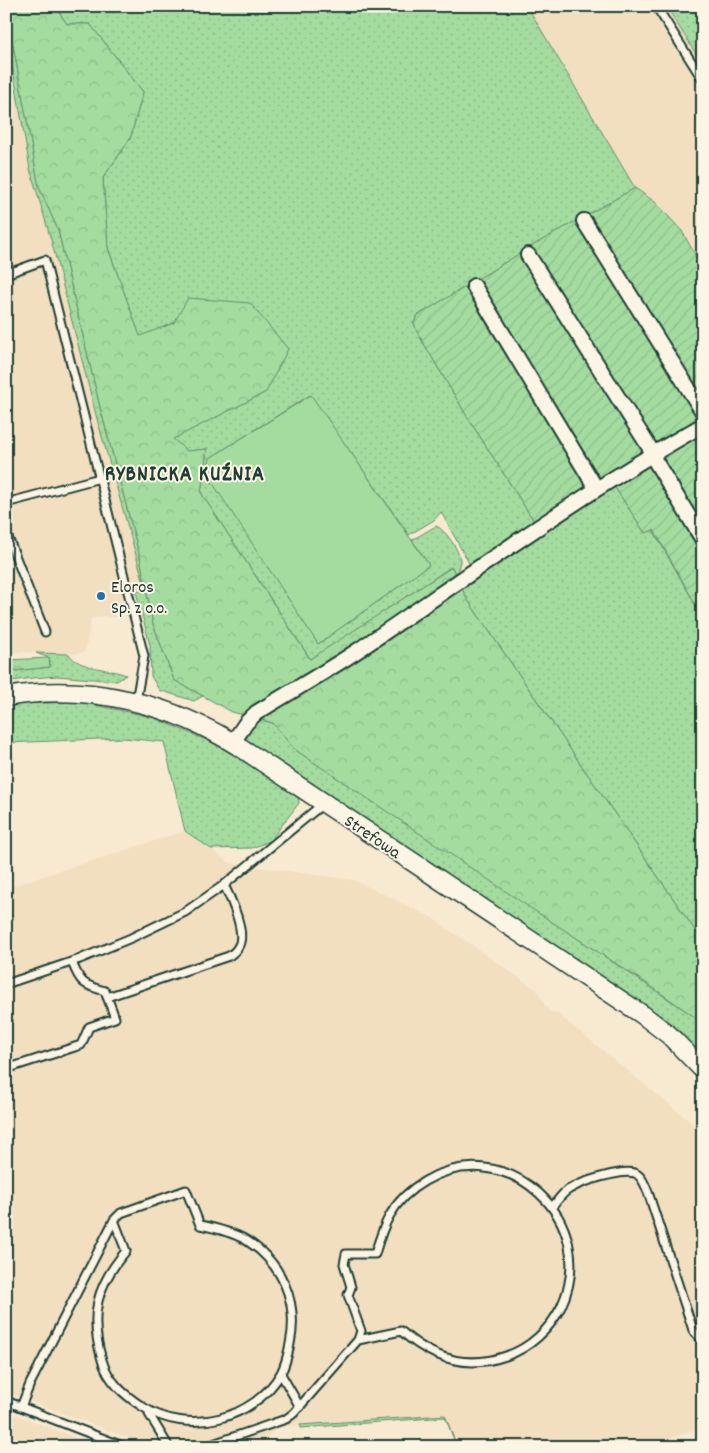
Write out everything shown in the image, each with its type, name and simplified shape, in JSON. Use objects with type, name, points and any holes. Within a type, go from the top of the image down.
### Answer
[{"type":"street","points":[[584,221],[703,412]]},
{"type":"street","points":[[528,254],[703,540]]},
{"type":"street","points":[[474,286],[596,488]]},
{"type":"street","points":[[232,742],[256,712],[355,652],[596,488],[703,425]]},
{"type":"street","name":"Strefowa","points":[[6,697],[30,694],[77,693],[136,701],[189,719],[232,742],[643,1015],[669,1034],[703,1070]]},
{"type":"lane","points":[[656,6],[703,80]]},
{"type":"lane","points":[[6,274],[45,260],[144,656],[136,701]]},
{"type":"lane","points":[[6,503],[100,478]]},
{"type":"lane","points":[[6,532],[44,632]]},
{"type":"lane","points":[[6,984],[72,962],[131,938],[185,912],[224,885],[324,803]]},
{"type":"lane","points":[[107,997],[229,956],[238,947],[242,934],[224,885]]},
{"type":"lane","points":[[6,1069],[81,1045],[89,1027],[115,1018],[105,991],[90,987],[78,978],[72,962]]},
{"type":"lane","points":[[204,1447],[286,1418],[300,1406],[358,1340],[361,1331],[348,1294],[351,1286],[344,1264],[346,1254],[375,1254],[382,1230],[390,1214],[417,1185],[434,1176],[452,1170],[470,1168],[489,1169],[507,1174],[524,1182],[540,1193],[552,1207],[562,1223],[568,1242],[571,1258],[570,1278],[566,1296],[556,1315],[546,1329],[531,1344],[514,1354],[496,1360],[477,1362],[458,1361],[439,1356],[422,1348],[401,1331],[358,1340]]},
{"type":"lane","points":[[552,1207],[568,1190],[610,1174],[623,1172],[636,1174],[643,1180],[693,1330],[703,1342]]},
{"type":"lane","points":[[21,1407],[30,1384],[114,1220],[122,1213],[186,1190],[200,1224],[244,1239],[260,1250],[274,1264],[284,1281],[294,1317],[288,1358],[281,1374],[268,1390],[253,1403],[236,1413],[217,1420],[198,1423],[180,1422],[161,1417],[127,1397],[114,1384],[104,1367],[97,1345],[95,1328],[100,1292],[109,1274],[126,1251],[114,1220]]},
{"type":"lane","points":[[281,1374],[300,1406]]},
{"type":"lane","points":[[6,1401],[125,1447]]},
{"type":"lane","points":[[150,1412],[149,1414],[169,1447]]},
{"type":"shaded area","points":[[527,6],[666,6],[703,65],[703,269],[682,231],[655,202],[635,188]]},
{"type":"shaded area","points":[[6,29],[30,169],[52,243],[97,419],[146,590],[121,596],[120,614],[114,618],[104,616],[91,619],[85,652],[74,654],[6,652]]},
{"type":"shaded area","points":[[185,831],[230,863],[354,880],[431,917],[537,990],[548,1010],[558,1014],[703,1132],[703,1427],[646,1447],[457,1447],[445,1415],[280,1427],[254,1447],[152,1447],[6,1392],[6,888]]},
{"type":"shaded area","points":[[6,1411],[101,1447],[6,1447]]},
{"type":"green space","points":[[6,6],[39,187],[58,230],[100,407],[140,557],[153,624],[174,680],[203,696],[194,701],[159,690],[151,676],[150,645],[136,592],[146,590],[97,419],[52,243],[30,169],[6,29]]},
{"type":"green space","points":[[6,6],[55,6],[67,24],[90,24],[143,92],[130,139],[103,178],[108,248],[140,336],[174,323],[188,298],[250,303],[288,349],[266,392],[173,439],[187,451],[207,449],[201,493],[310,659],[452,567],[467,599],[703,942],[703,1025],[652,987],[294,749],[273,723],[232,712],[174,680],[153,624],[140,557],[100,407],[58,230],[39,187]]},
{"type":"green space","points":[[55,6],[527,6],[635,188],[537,243],[417,316],[414,323],[417,332],[468,418],[534,521],[531,527],[473,567],[470,565],[441,512],[434,520],[409,535],[310,395],[210,458],[318,644],[429,565],[412,540],[436,526],[444,531],[452,541],[460,558],[457,577],[451,567],[311,660],[201,493],[207,449],[187,451],[172,439],[266,392],[174,323],[140,337],[108,248],[103,178],[130,139],[143,92],[90,24],[67,24]]},
{"type":"green space","points":[[666,6],[703,6],[703,65]]},
{"type":"green space","points":[[635,188],[655,202],[682,231],[703,269],[703,618],[654,530],[645,533],[612,483],[541,532],[468,418],[417,332],[414,323],[417,316],[537,243]]},
{"type":"green space","points":[[311,395],[429,565],[318,644],[206,473],[210,458]]},
{"type":"green space","points":[[612,483],[645,533],[653,530],[703,618],[703,942],[467,599],[459,583]]},
{"type":"green space","points":[[36,653],[69,654],[79,663],[126,675],[117,681],[57,676],[6,682],[6,672],[50,667],[49,658]]},
{"type":"green space","points":[[49,658],[50,667],[6,672],[6,660]]},
{"type":"green space","points":[[80,702],[152,717],[211,742],[298,793],[299,803],[270,841],[252,848],[211,849],[185,831],[164,742],[123,738],[6,743],[6,706]]},
{"type":"green space","points":[[257,719],[273,723],[294,749],[692,1015],[703,1025],[703,1060],[242,739]]},
{"type":"green space","points":[[445,1415],[457,1447],[445,1417],[301,1428],[300,1425]]},
{"type":"place","name":"Eloros Sp. z o.o.","points":[[101,596]]},
{"type":"district","name":"RYBNICKA KUŹNIA","points":[[185,472]]}]
